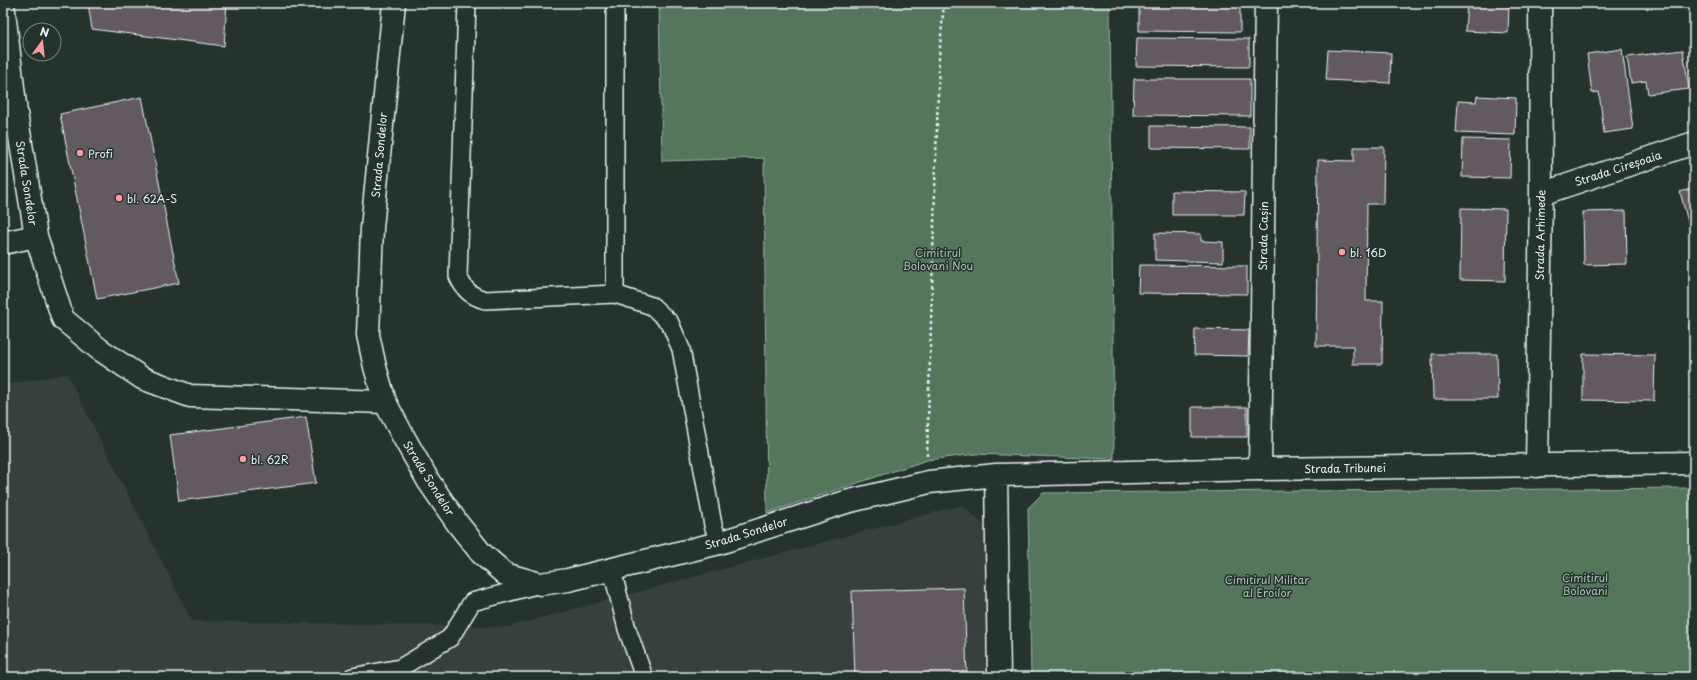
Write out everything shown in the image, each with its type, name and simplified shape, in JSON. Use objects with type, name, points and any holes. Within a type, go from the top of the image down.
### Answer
[{"type":"street","name":"Strada Sondelor","points":[[394,3],[372,228],[368,335],[374,367],[385,402],[402,436],[429,482],[458,524],[481,553],[505,574],[540,584],[568,580],[719,542],[846,502],[929,482],[996,475]]},
{"type":"street","name":"Strada Cașin","points":[[1260,469],[1266,3]]},
{"type":"street","name":"Strada Arhimede","points":[[1537,466],[1541,194],[1540,3]]},
{"type":"street","name":"Strada Sondelor","points":[[3,8],[16,113],[36,236],[63,319],[98,349],[142,378],[190,396],[385,402]]},
{"type":"street","name":"Strada Cireșoaia","points":[[1541,194],[1694,143]]},
{"type":"street","name":"Strada Sondelor","points":[[3,243],[36,236]]},
{"type":"street","name":"Strada Tribunei","points":[[996,475],[1260,469],[1694,463]]},
{"type":"street","points":[[996,475],[999,677]]},
{"type":"lane","points":[[467,3],[458,276],[463,287],[474,297],[485,300],[615,294],[652,306],[670,323],[681,349],[713,525],[719,542]]},
{"type":"lane","points":[[615,3],[615,294]]},
{"type":"lane","points":[[612,570],[627,629],[644,677]]},
{"type":"lane","points":[[352,677],[400,668],[450,638],[472,602],[540,584]]},
{"type":"path","points":[[929,482],[927,460],[939,58],[944,3]]},
{"type":"shaded area","points":[[67,374],[192,621],[508,627],[962,505],[987,528],[988,677],[3,677],[3,385]]},
{"type":"green space","name":"Cimitirul Bolovani Nou","points":[[659,3],[1110,3],[1114,459],[976,454],[927,460],[767,513],[764,158],[662,161]]},
{"type":"green space","points":[[1694,488],[1694,677],[1031,677],[1028,508],[1043,493]]},
{"type":"building","points":[[88,3],[227,3],[224,46],[92,29]]},
{"type":"building","points":[[1139,3],[1240,3],[1240,32],[1139,31]]},
{"type":"building","points":[[1467,3],[1509,3],[1508,33],[1465,31]]},
{"type":"building","points":[[1137,38],[1249,39],[1249,67],[1136,66]]},
{"type":"building","points":[[1622,49],[1633,129],[1604,133],[1599,92],[1592,93],[1587,54]]},
{"type":"building","points":[[1328,50],[1391,53],[1390,83],[1326,80]]},
{"type":"building","points":[[1683,50],[1689,89],[1648,94],[1646,81],[1631,83],[1627,57]]},
{"type":"building","points":[[1134,79],[1250,79],[1250,116],[1133,115]]},
{"type":"building","points":[[1477,96],[1516,98],[1515,135],[1456,133],[1458,101],[1476,102]]},
{"type":"building","name":"bl. 62A-S","points":[[142,97],[179,283],[97,299],[60,114]]},
{"type":"building","points":[[1151,126],[1250,127],[1250,149],[1151,148]]},
{"type":"building","points":[[1463,139],[1511,140],[1510,178],[1462,177]]},
{"type":"building","name":"bl. 16D","points":[[1354,147],[1384,147],[1383,204],[1367,204],[1366,301],[1383,301],[1382,364],[1353,364],[1353,346],[1316,346],[1318,160],[1354,161]]},
{"type":"building","points":[[1694,188],[1694,233],[1691,233],[1680,192]]},
{"type":"building","points":[[1172,191],[1245,192],[1244,215],[1172,215]]},
{"type":"building","points":[[1461,208],[1506,209],[1505,281],[1460,280]]},
{"type":"building","points":[[1626,211],[1627,264],[1584,265],[1583,212]]},
{"type":"building","points":[[1155,233],[1201,234],[1201,241],[1223,242],[1223,262],[1155,260]]},
{"type":"building","points":[[1139,265],[1247,266],[1247,294],[1138,293]]},
{"type":"building","points":[[1694,323],[1694,403],[1691,403],[1689,324]]},
{"type":"building","points":[[1195,329],[1249,330],[1248,356],[1194,355]]},
{"type":"building","points":[[1432,354],[1497,354],[1498,399],[1433,399]]},
{"type":"building","points":[[1583,354],[1655,355],[1654,401],[1583,400]]},
{"type":"building","points":[[1192,407],[1247,407],[1247,437],[1192,437]]},
{"type":"building","name":"bl. 62R","points":[[306,417],[316,483],[179,501],[170,435]]},
{"type":"building","points":[[964,588],[967,677],[855,677],[852,591]]},
{"type":"place","name":"Profi","points":[[80,153]]},
{"type":"place","name":"bl. 62A-S","points":[[119,198]]},
{"type":"place","name":"bl. 16D","points":[[1342,252]]},
{"type":"place","name":"bl. 62R","points":[[243,459]]},
{"type":"park label","name":"Cimitirul Bolovani","points":[[1585,583]]},
{"type":"park label","name":"Cimitirul Militar al Eroilor","points":[[1267,585]]}]
